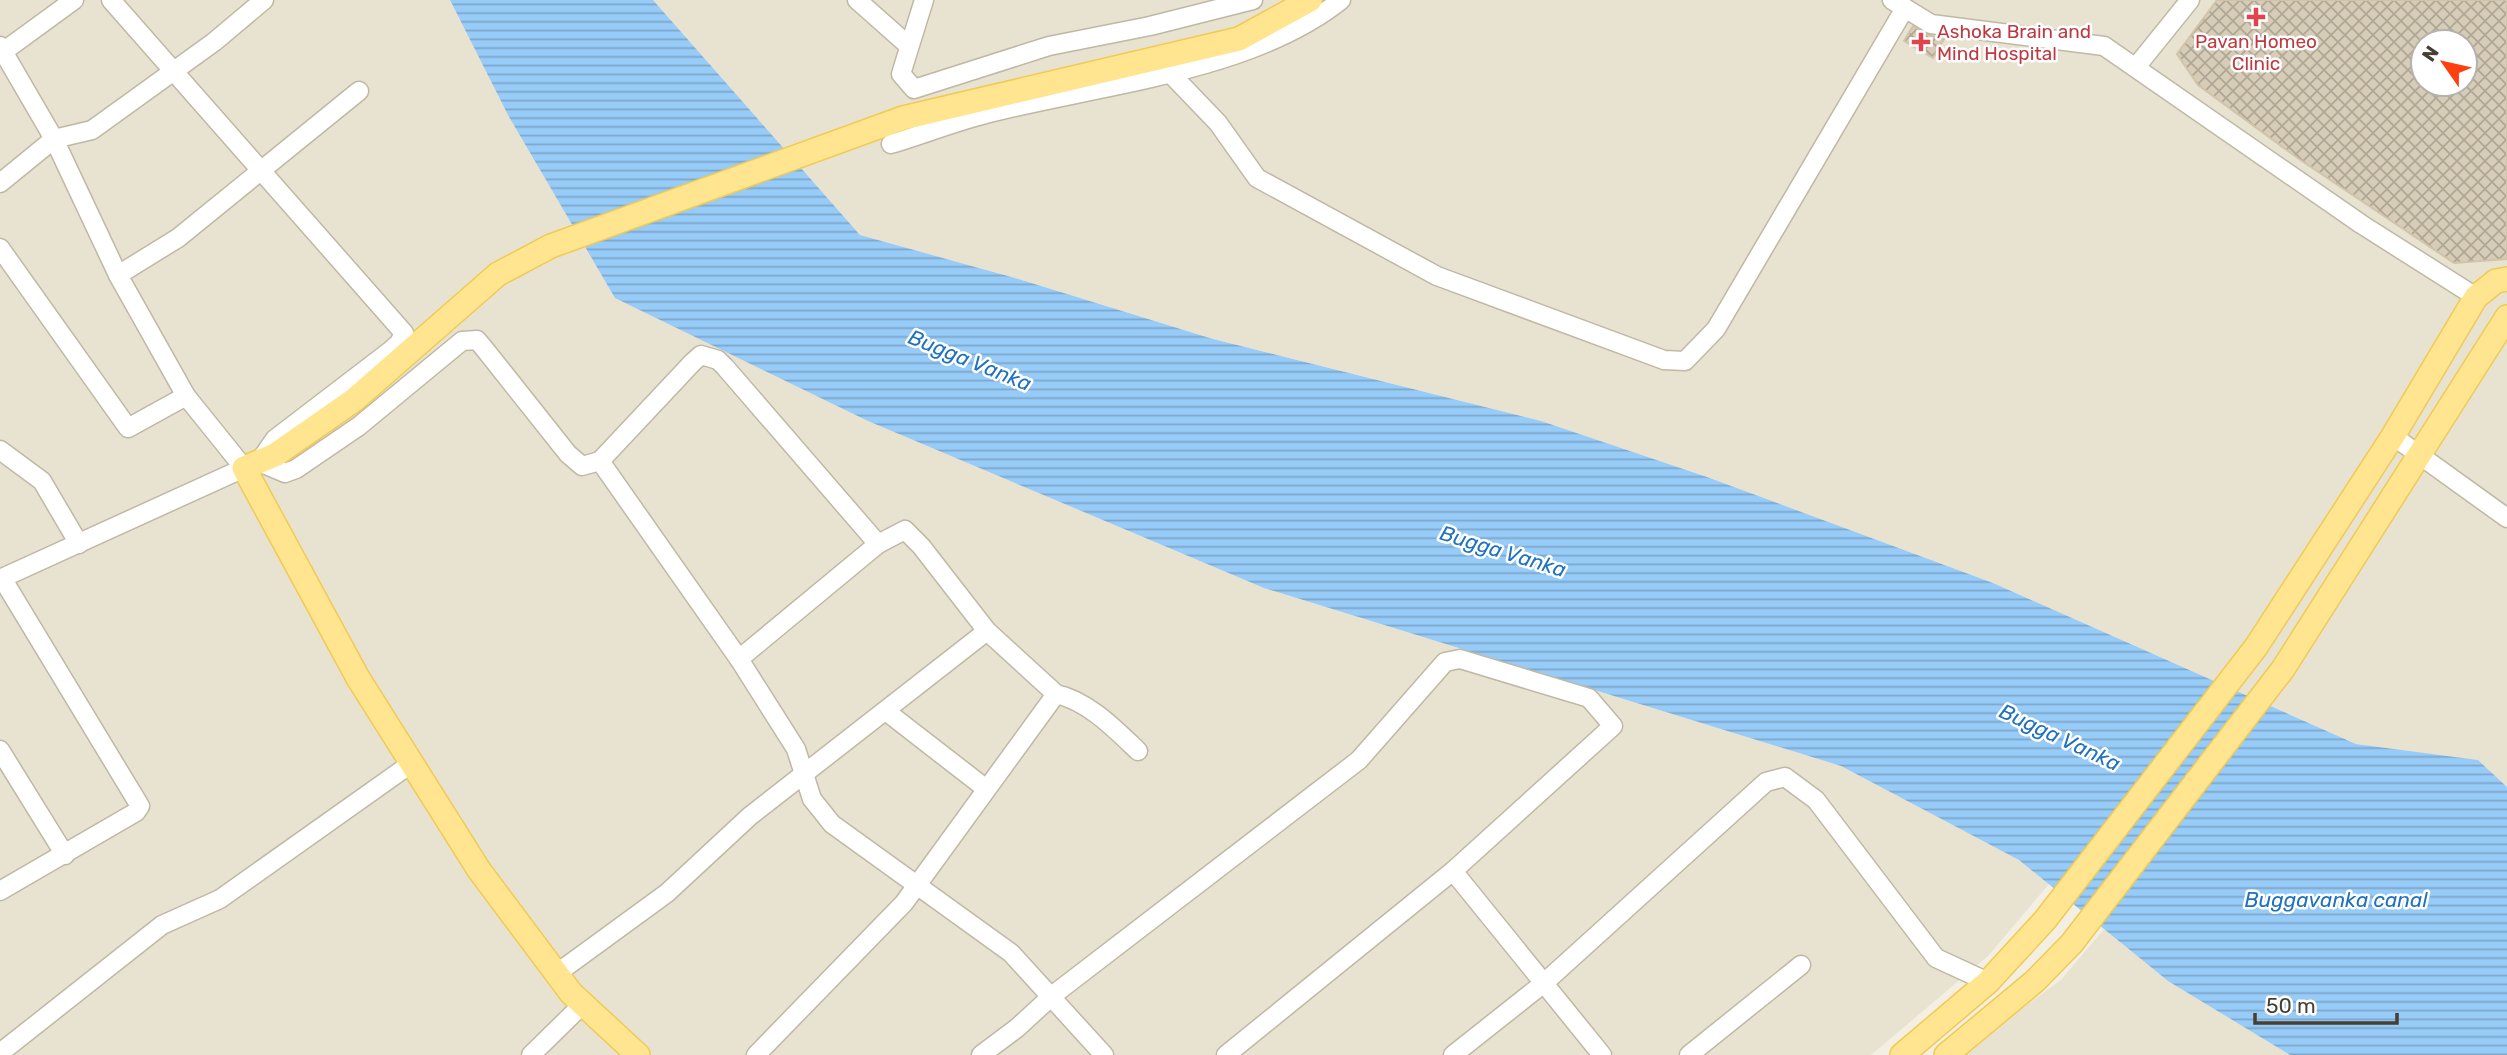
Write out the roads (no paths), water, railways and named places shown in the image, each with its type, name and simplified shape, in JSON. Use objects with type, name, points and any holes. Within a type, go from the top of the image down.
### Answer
[{"type":"main road","points":[[638,1055],[583,1004],[556,974],[479,870],[358,678],[252,465],[275,455],[354,400],[498,274],[551,246],[903,118],[1239,39],[1310,0]]},
{"type":"main road","points":[[1902,1055],[1988,982],[2045,920],[2256,646],[2393,436],[2476,296],[2496,281],[2507,279]]},
{"type":"main road","points":[[1946,1055],[2035,981],[2072,943],[2283,669],[2505,320]]},
{"type":"street","points":[[74,0],[1,50],[54,139],[118,275],[186,396],[252,465],[285,473],[296,469],[359,426],[450,350],[470,339],[477,340],[568,454],[582,466],[600,461],[701,355],[708,356],[725,367],[878,544]]},
{"type":"street","points":[[0,891],[136,812],[140,802],[1,578],[252,465],[275,439],[399,343],[404,333],[111,0]]},
{"type":"street","points":[[0,183],[54,139],[92,130],[174,71],[264,0]]},
{"type":"street","points":[[857,0],[909,46]]},
{"type":"street","points":[[924,0],[901,74],[914,89],[1049,46],[1150,26],[1253,0]]},
{"type":"street","points":[[891,144],[981,115],[1236,55],[1321,15],[1341,0]]},
{"type":"street","points":[[2136,67],[2190,0]]},
{"type":"street","points":[[1169,72],[1218,123],[1257,178],[1437,276],[1664,360],[1685,361],[1716,329],[1899,4],[1931,24],[2104,46],[2361,224],[2476,296]]},
{"type":"street","points":[[118,275],[178,238],[359,91]]},
{"type":"street","points":[[0,248],[128,428],[186,396]]},
{"type":"street","points":[[2393,436],[2507,518]]},
{"type":"street","points":[[0,450],[42,481],[79,544]]},
{"type":"street","points":[[600,461],[739,659],[796,749],[812,799],[832,824],[1011,953],[1053,995],[1104,1055]]},
{"type":"street","points":[[739,659],[878,544],[905,530],[921,545],[987,631],[1056,694],[1070,697],[1111,724],[1138,751]]},
{"type":"street","points":[[556,974],[667,893],[750,817],[987,631]]},
{"type":"street","points":[[981,1055],[1017,1028],[1053,995],[1359,760],[1445,662],[1460,659],[1589,698],[1613,726],[1453,871],[1226,1055]]},
{"type":"street","points":[[756,1055],[904,903],[985,788],[1056,694]]},
{"type":"street","points":[[887,712],[985,788]]},
{"type":"street","points":[[0,750],[65,855]]},
{"type":"street","points":[[0,1053],[162,925],[220,899],[412,764]]},
{"type":"street","points":[[1453,1055],[1544,983],[1766,782],[1784,777],[1816,800],[1936,958],[1988,982]]},
{"type":"street","points":[[1453,871],[1602,1055]]},
{"type":"street","points":[[1689,1055],[1801,965]]},
{"type":"street","points":[[531,1055],[583,1004]]},
{"type":"water","name":"Buggavanka canal","points":[[450,0],[653,0],[860,235],[1015,278],[1213,339],[1541,421],[1707,477],[1993,583],[2356,744],[2478,760],[2507,787],[2507,1055],[2290,1055],[2168,981],[2019,860],[1841,766],[1264,588],[868,421],[615,298],[508,115]]},
{"type":"place","name":"Pavan Homeo Clinic","points":[[2256,17]]},
{"type":"place","name":"Ashoka Brain and Mind Hospital","points":[[1921,42]]},
{"type":"water label","name":"Bugga Vanka","points":[[970,360]]},
{"type":"water label","name":"Bugga Vanka","points":[[1503,551]]},
{"type":"water label","name":"Bugga Vanka","points":[[2060,737]]}]
